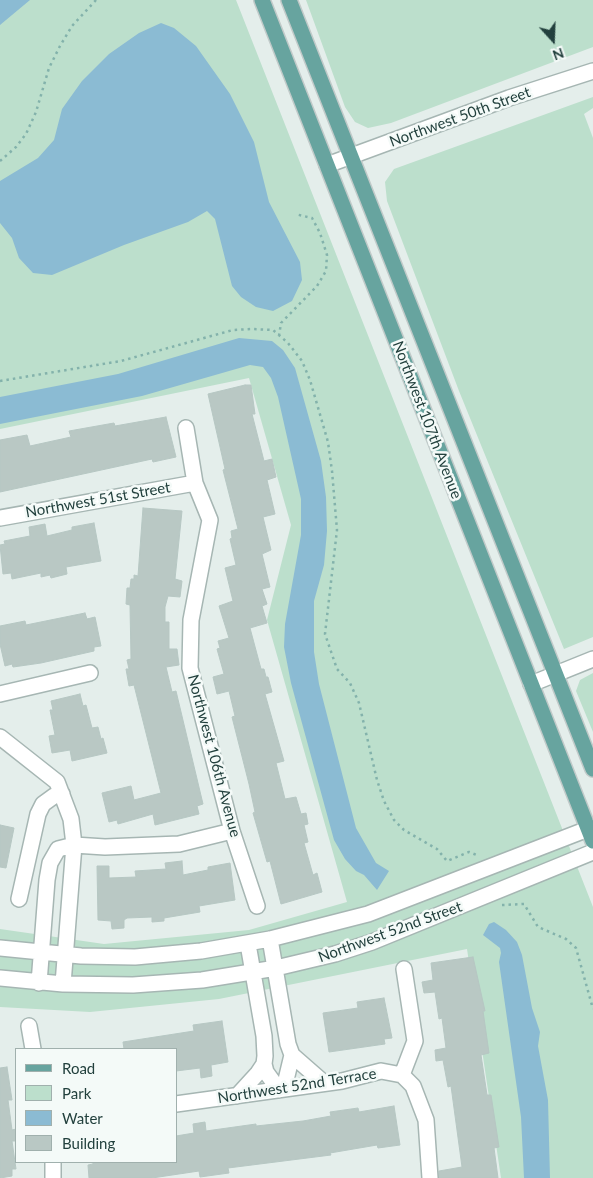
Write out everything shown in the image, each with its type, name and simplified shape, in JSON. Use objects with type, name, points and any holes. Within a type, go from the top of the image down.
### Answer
[{"type":"main road","name":"Northwest 107th Avenue","points":[[262,0],[591,832]]},
{"type":"main road","name":"Northwest 107th Avenue","points":[[289,0],[593,770]]},
{"type":"street","name":"Northwest 50th Street","points":[[327,165],[509,98],[593,71]]},
{"type":"street","name":"Northwest 106th Avenue","points":[[186,428],[195,483],[210,520],[191,620],[190,668],[232,831],[257,906]]},
{"type":"street","name":"Northwest 51st Street","points":[[0,518],[195,483]]},
{"type":"street","points":[[531,684],[593,659]]},
{"type":"street","points":[[0,694],[90,673]]},
{"type":"street","points":[[0,737],[57,782],[71,819],[74,845],[63,984]]},
{"type":"street","points":[[19,899],[38,814],[44,804],[54,796],[62,794]]},
{"type":"street","points":[[39,982],[47,888],[53,855],[65,846],[105,847],[179,844],[232,831]]},
{"type":"street","name":"Northwest 52nd Street","points":[[0,948],[42,954],[107,957],[166,955],[248,944],[368,914],[591,832]]},
{"type":"street","name":"Northwest 52nd Street","points":[[0,978],[63,984],[169,983],[253,973],[335,954],[372,942],[593,852]]},
{"type":"street","points":[[47,888],[70,890]]},
{"type":"street","points":[[248,944],[264,1048],[264,1064],[266,1072],[279,1090],[286,1080],[290,1050],[270,939]]},
{"type":"street","points":[[404,969],[415,1041],[402,1075],[413,1086],[426,1120],[430,1178]]},
{"type":"street","points":[[29,1026],[33,1048]]},
{"type":"street","points":[[264,1048],[290,1050],[324,1083]]},
{"type":"street","points":[[237,1096],[251,1082],[264,1064]]},
{"type":"street","name":"Northwest 52nd Terrace","points":[[178,1104],[324,1083],[381,1071],[402,1075]]},
{"type":"street","points":[[53,1178],[54,1163]]},
{"type":"path","points":[[0,161],[16,147],[26,134],[36,112],[49,68],[60,46],[72,26],[96,0]]},
{"type":"path","points":[[279,336],[281,323],[317,286],[326,271],[327,255],[320,233],[312,218],[295,214]]},
{"type":"path","points":[[0,381],[121,361],[233,330],[273,330],[279,336],[302,361],[310,380],[328,442],[336,502],[337,530],[325,634],[338,669],[350,683],[359,702],[377,780],[384,801],[394,820],[404,830],[437,849],[447,861],[469,852]]},
{"type":"path","points":[[501,905],[524,904],[538,928],[566,939],[576,948],[593,1009]]},
{"type":"green space","points":[[0,0],[236,0],[593,907],[593,1178],[501,1178],[467,949],[219,999],[90,1012],[0,1007],[0,929],[104,944],[249,930],[347,902],[267,620],[291,525],[249,378],[0,429]]},
{"type":"green space","points":[[306,0],[593,0],[593,47],[391,123],[368,128],[355,122],[345,107]]},
{"type":"green space","points":[[593,97],[593,108],[584,114],[593,138],[593,637],[564,649],[459,391],[387,201],[385,182],[394,169]]},
{"type":"green space","points":[[593,673],[593,732],[576,691],[580,680]]},
{"type":"water","points":[[0,0],[30,0],[0,25]]},
{"type":"water","points":[[161,23],[174,28],[196,46],[230,94],[254,142],[269,202],[300,262],[302,280],[292,301],[273,311],[256,307],[241,297],[232,286],[215,219],[207,211],[188,222],[124,245],[52,275],[33,273],[19,258],[12,238],[0,223],[0,181],[38,158],[54,140],[62,109],[82,81],[109,54],[139,33]]},
{"type":"water","points":[[239,338],[272,341],[283,350],[295,368],[321,461],[326,497],[327,531],[324,565],[314,601],[314,652],[319,684],[356,828],[376,863],[389,871],[377,890],[364,875],[356,871],[345,859],[334,840],[291,683],[284,647],[285,624],[301,535],[301,499],[278,397],[271,378],[263,367],[250,365],[142,396],[0,424],[0,397],[118,374]]},
{"type":"water","points":[[494,922],[506,930],[517,942],[522,955],[532,1008],[540,1032],[538,1046],[548,1100],[550,1178],[524,1178],[521,1117],[499,962],[501,953],[500,948],[483,935],[489,924]]},
{"type":"building","points":[[251,385],[255,414],[252,414],[264,461],[272,459],[276,477],[267,480],[275,514],[263,517],[271,550],[262,554],[270,587],[262,589],[267,604],[262,606],[267,623],[250,628],[261,669],[264,669],[266,677],[268,677],[272,692],[265,694],[284,761],[276,763],[285,799],[296,797],[301,814],[306,813],[308,824],[304,825],[308,842],[304,843],[313,875],[317,873],[322,892],[281,904],[270,861],[267,862],[253,813],[255,812],[232,717],[235,716],[229,691],[217,694],[213,677],[224,674],[217,649],[220,648],[218,641],[229,638],[219,606],[233,601],[225,568],[236,565],[230,539],[232,538],[231,531],[238,529],[223,470],[225,469],[208,394]]},
{"type":"building","points":[[166,417],[176,457],[153,462],[152,459],[0,492],[0,440],[27,435],[30,446],[71,437],[69,431],[114,423],[115,426]]},
{"type":"building","points":[[143,508],[182,511],[175,579],[182,581],[180,597],[168,596],[165,607],[165,622],[169,622],[169,649],[177,649],[179,665],[166,667],[172,692],[176,691],[203,804],[197,806],[199,814],[155,825],[153,814],[118,824],[117,820],[109,822],[102,793],[131,786],[134,800],[161,793],[134,685],[129,686],[126,669],[129,669],[127,660],[131,659],[130,605],[126,604],[127,588],[130,588],[131,579],[134,579],[134,575],[138,576]]},
{"type":"building","points":[[94,523],[101,561],[66,567],[67,574],[51,578],[50,575],[41,577],[41,573],[12,579],[11,573],[3,574],[0,545],[5,544],[4,541],[30,536],[29,527],[45,524],[47,536],[72,530],[72,527]]},
{"type":"building","points":[[85,613],[87,619],[95,617],[101,646],[94,647],[94,651],[41,663],[13,667],[12,664],[5,666],[0,644],[0,626],[25,621],[26,625]]},
{"type":"building","points":[[80,694],[83,706],[86,705],[92,728],[98,727],[107,753],[72,761],[70,750],[52,753],[49,736],[55,735],[50,710],[53,710],[51,701]]},
{"type":"building","points":[[0,825],[14,828],[6,868],[0,867]]},
{"type":"building","points":[[182,861],[183,875],[208,870],[208,867],[230,863],[235,900],[199,906],[200,912],[164,918],[164,921],[152,922],[152,917],[127,918],[124,920],[124,928],[112,929],[111,921],[98,920],[97,866],[109,866],[109,878],[136,877],[135,871],[166,869],[165,863]]},
{"type":"building","points":[[473,957],[485,1011],[483,1011],[489,1053],[481,1055],[487,1095],[491,1095],[499,1147],[494,1148],[498,1178],[439,1178],[439,1171],[462,1167],[451,1086],[448,1087],[443,1060],[436,1061],[435,1050],[446,1048],[442,1018],[439,1019],[435,992],[424,993],[422,982],[433,980],[431,963]]},
{"type":"building","points":[[384,998],[392,1038],[384,1039],[385,1044],[329,1052],[323,1013],[358,1008],[357,1002]]},
{"type":"building","points":[[222,1021],[228,1062],[211,1065],[212,1076],[201,1078],[200,1068],[178,1071],[178,1048],[124,1048],[123,1042],[194,1031],[193,1025]]},
{"type":"building","points":[[7,1067],[12,1100],[8,1100],[12,1130],[15,1129],[15,1141],[12,1141],[16,1169],[12,1169],[12,1176],[0,1178],[0,1068]]},
{"type":"building","points":[[394,1106],[400,1145],[378,1148],[377,1145],[330,1153],[331,1155],[228,1168],[229,1173],[200,1177],[199,1171],[152,1178],[89,1178],[88,1165],[93,1163],[178,1163],[178,1136],[194,1133],[193,1124],[205,1122],[206,1131],[256,1124],[256,1126],[303,1121],[331,1116],[330,1112],[358,1108],[359,1112]]}]
